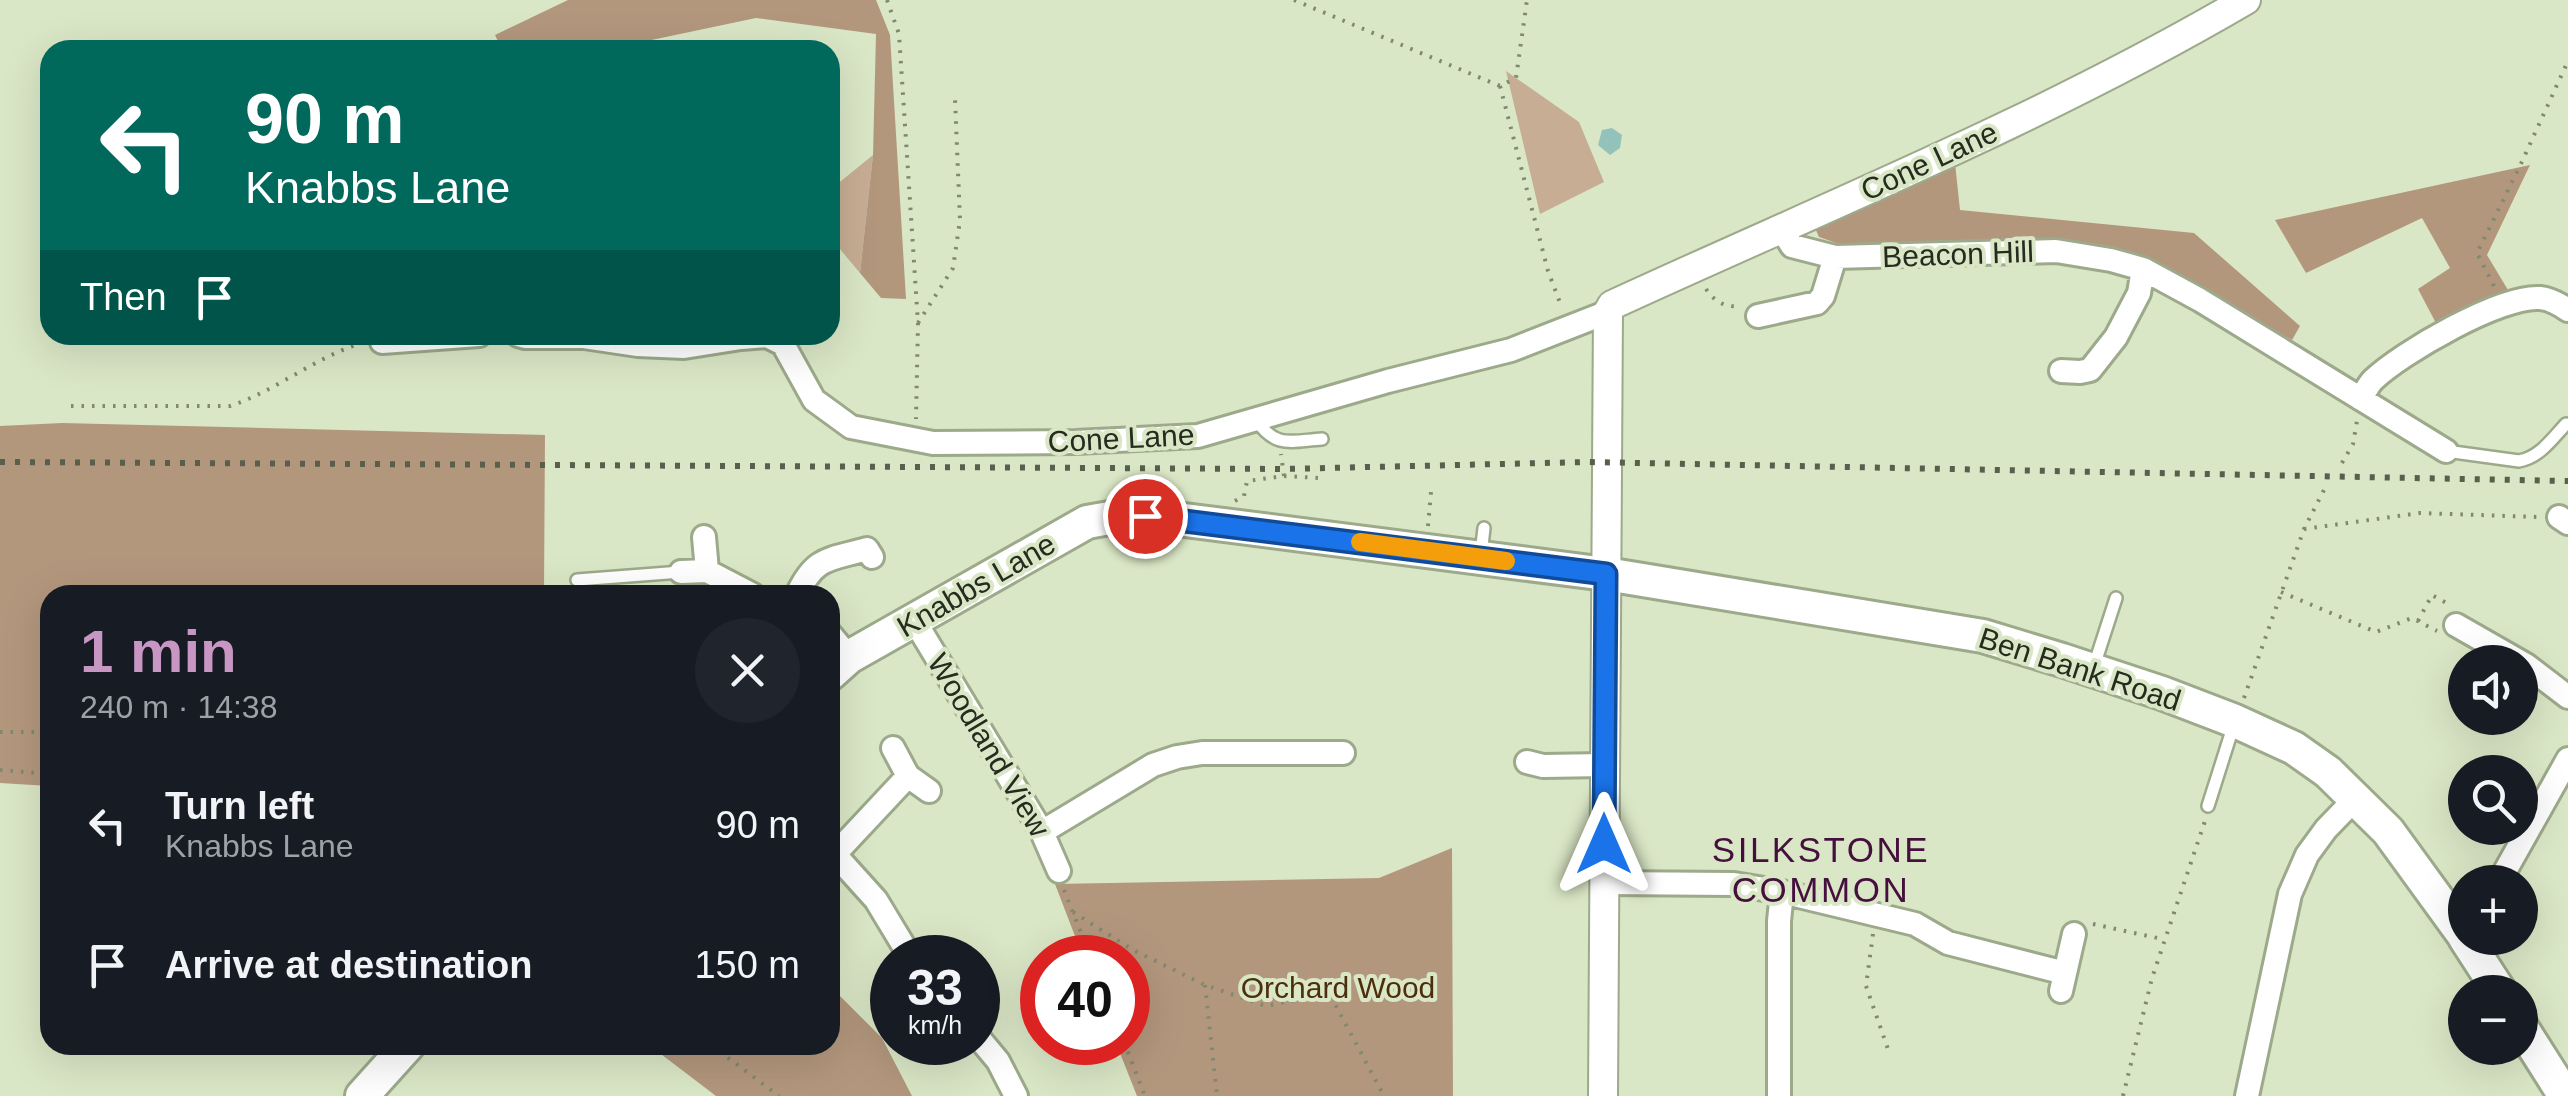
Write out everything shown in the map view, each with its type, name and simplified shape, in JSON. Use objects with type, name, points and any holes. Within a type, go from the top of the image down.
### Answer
[{"type":"main road","name":"Knabbs Lane","points":[[840,653],[914,620],[1087,522],[1121,516],[1196,521],[1426,551],[1482,543],[1606,574]]},
{"type":"main road","name":"Ben Bank Road","points":[[1606,574],[1983,636],[2235,721],[2294,748],[2328,772],[2388,830],[2448,911]]},
{"type":"main road","points":[[2538,1054],[2564,1096]]},
{"type":"main road","points":[[362,1096],[399,1055]]},
{"type":"street","name":"Cone Lane","points":[[784,345],[814,400],[851,426],[933,442],[1076,442],[1198,436],[1511,350],[1608,312],[1612,305],[2102,81],[2246,0]]},
{"type":"street","name":"Beacon Hill","points":[[1782,230],[1792,246],[1836,257],[2056,251],[2143,270],[2200,300],[2446,451]]},
{"type":"street","points":[[1754,312],[1817,303],[1836,257]]},
{"type":"street","points":[[2061,371],[2090,370],[2116,336],[2139,293],[2143,270]]},
{"type":"street","points":[[2361,399],[2369,383],[2394,362],[2503,304],[2539,298],[2568,310]]},
{"type":"street","points":[[1603,1096],[1608,312]]},
{"type":"street","name":"Cone Lane","points":[[638,345],[697,345]]},
{"type":"street","points":[[704,538],[707,571]]},
{"type":"street","points":[[802,585],[812,568],[821,562],[868,549],[872,557]]},
{"type":"street","points":[[681,572],[707,571],[733,585]]},
{"type":"street","name":"Woodland View","points":[[914,620],[1042,832],[1059,872]]},
{"type":"street","points":[[2456,625],[2487,630],[2568,697]]},
{"type":"street","points":[[893,748],[908,776],[929,791]]},
{"type":"street","points":[[1042,832],[1153,765],[1177,757],[1343,753]]},
{"type":"street","points":[[2509,865],[2568,759]]},
{"type":"street","points":[[1527,762],[1543,766],[1605,765]]},
{"type":"street","points":[[840,844],[908,776]]},
{"type":"street","points":[[2248,1096],[2290,894],[2307,855],[2356,798]]},
{"type":"street","points":[[840,859],[876,900],[897,935]]},
{"type":"street","points":[[1604,883],[1734,884],[1782,892],[1916,924],[1948,943],[2063,982],[2081,928]]},
{"type":"street","points":[[1780,1096],[1782,892]]},
{"type":"street","points":[[1000,1065],[1016,1096]]},
{"type":"lane","points":[[1256,420],[1267,435],[1280,441],[1322,439]]},
{"type":"lane","name":"Beacon Hill","points":[[2446,451],[2519,462],[2540,451],[2566,424]]},
{"type":"lane","points":[[577,580],[681,572]]},
{"type":"lane","points":[[2093,670],[2116,598]]},
{"type":"lane","points":[[2208,806],[2235,721]]},
{"type":"path","points":[[888,0],[899,34],[918,323],[916,439]]},
{"type":"path","points":[[1294,0],[1500,86],[1516,78],[1527,0]]},
{"type":"path","points":[[2503,304],[2477,253],[2568,60]]},
{"type":"path","points":[[1500,86],[1548,271],[1568,326]]},
{"type":"path","points":[[918,323],[953,268],[960,220],[955,99]]},
{"type":"path","points":[[1697,267],[1712,298],[1754,312]]},
{"type":"path","points":[[71,406],[230,406],[250,400],[356,345]]},
{"type":"path","points":[[2342,463],[2353,444],[2361,399]]},
{"type":"path","points":[[1280,441],[1284,476]]},
{"type":"path","points":[[1196,521],[1244,496],[1248,481],[1284,476],[1319,478]]},
{"type":"path","points":[[2235,721],[2304,529],[2325,488]]},
{"type":"path","points":[[1426,551],[1431,492]]},
{"type":"path","points":[[2304,529],[2420,513],[2563,520]]},
{"type":"path","points":[[2280,592],[2376,632],[2412,618],[2418,621]]},
{"type":"path","points":[[0,732],[40,732]]},
{"type":"path","points":[[0,770],[40,773]]},
{"type":"path","points":[[2124,1096],[2152,978],[2208,806]]},
{"type":"path","points":[[1059,872],[1082,935]]},
{"type":"path","points":[[1073,912],[1133,950],[1205,986],[1266,1006],[1328,992],[1384,1096]]},
{"type":"path","points":[[1876,914],[1866,986],[1889,1052]]},
{"type":"path","points":[[2081,928],[2164,940]]},
{"type":"path","points":[[1205,986],[1217,1096]]},
{"type":"path","points":[[724,1055],[779,1096]]},
{"type":"path","points":[[1133,1065],[1145,1096]]},
{"type":"shaded area","points":[[1506,71],[1579,122],[1604,182],[1540,214]]},
{"type":"shaded area","points":[[873,155],[860,273],[840,249],[840,182]]},
{"type":"green space","points":[[568,0],[876,0],[890,35],[906,299],[881,298],[860,273],[873,155],[876,34],[756,18],[652,40],[497,40],[495,35]]},
{"type":"green space","points":[[1955,163],[1960,210],[2194,233],[2300,326],[2292,340],[2151,259],[2109,247],[2056,240],[1842,245],[1819,237],[1815,228]]},
{"type":"green space","points":[[2530,165],[2487,255],[2508,290],[2437,325],[2418,289],[2450,268],[2422,218],[2306,273],[2275,220]]},
{"type":"green space","points":[[62,423],[545,435],[544,585],[40,585],[40,785],[0,783],[0,426]]},
{"type":"green space","name":"Orchard Wood","points":[[1452,848],[1453,1096],[1137,1096],[1125,1065],[1150,1065],[1150,935],[1075,935],[1055,884],[1379,878]]},
{"type":"green space","points":[[840,996],[870,1026],[870,1065],[896,1065],[912,1096],[716,1096],[662,1055],[840,1055]]},
{"type":"water","points":[[1612,128],[1622,135],[1620,148],[1610,155],[1598,145],[1602,130]]},
{"type":"railway","points":[[0,462],[1283,469],[1588,462],[2568,481]]},
{"type":"slow traffic","points":[[1360,542],[1506,561]]},
{"type":"district","name":"SILKSTONE COMMON","points":[[1821,869]]},
{"type":"route","points":[[1145,516],[1606,574],[1604,844]]}]
